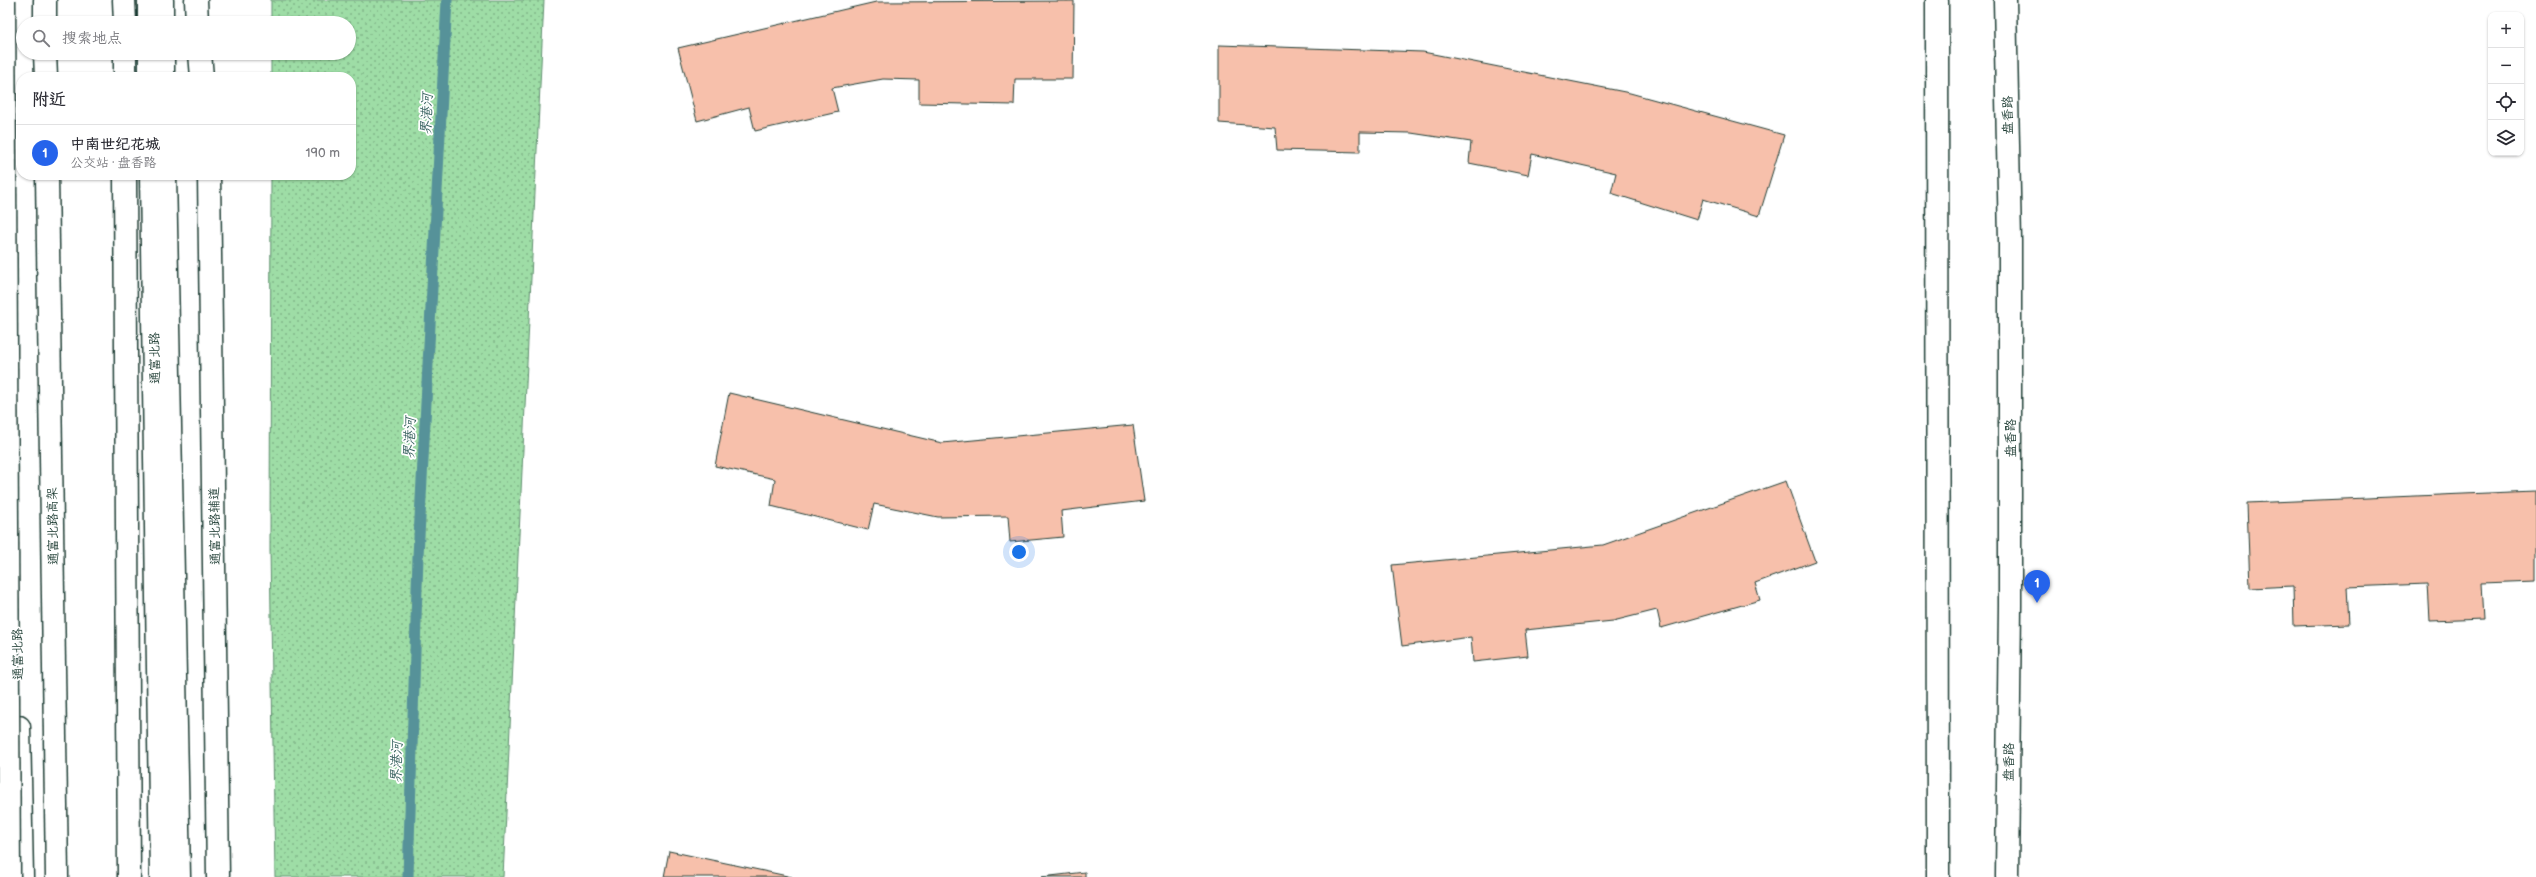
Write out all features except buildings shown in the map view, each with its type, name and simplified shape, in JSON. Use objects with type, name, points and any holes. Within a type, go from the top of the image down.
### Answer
[{"type":"main road","points":[[3,0],[9,877]]},
{"type":"main road","name":"通富北路","points":[[3,0],[22,877]]},
{"type":"main road","points":[[44,0],[45,16]]},
{"type":"main road","points":[[124,0],[124,16]]},
{"type":"main road","points":[[149,0],[149,16]]},
{"type":"main road","points":[[162,0],[162,16]]},
{"type":"main road","points":[[196,0],[197,16]]},
{"type":"main road","points":[[1937,0],[1938,877]]},
{"type":"main road","name":"盘香路","points":[[2005,0],[2010,249],[2010,605],[2007,877]]},
{"type":"main road","points":[[45,60],[46,72]]},
{"type":"main road","points":[[125,60],[125,72]]},
{"type":"main road","points":[[150,60],[150,72]]},
{"type":"main road","points":[[163,60],[163,72]]},
{"type":"main road","points":[[201,60],[202,72]]},
{"type":"main road","name":"通富北路高架","points":[[47,180],[57,877]]},
{"type":"main road","points":[[125,180],[129,877]]},
{"type":"main road","name":"通富北路","points":[[151,180],[161,877]]},
{"type":"main road","points":[[165,180],[179,877]]},
{"type":"main road","name":"通富北路辅道","points":[[210,180],[218,877]]},
{"type":"green space","points":[[271,0],[544,0],[503,877],[275,877],[270,548],[271,180],[356,180],[356,72],[271,72],[271,60],[356,60],[356,16],[271,16]]},
{"type":"waterway","name":"界港河","points":[[408,877],[418,556],[447,0]]},
{"type":"place","name":"中南世纪花城","points":[[2037,603]]}]
